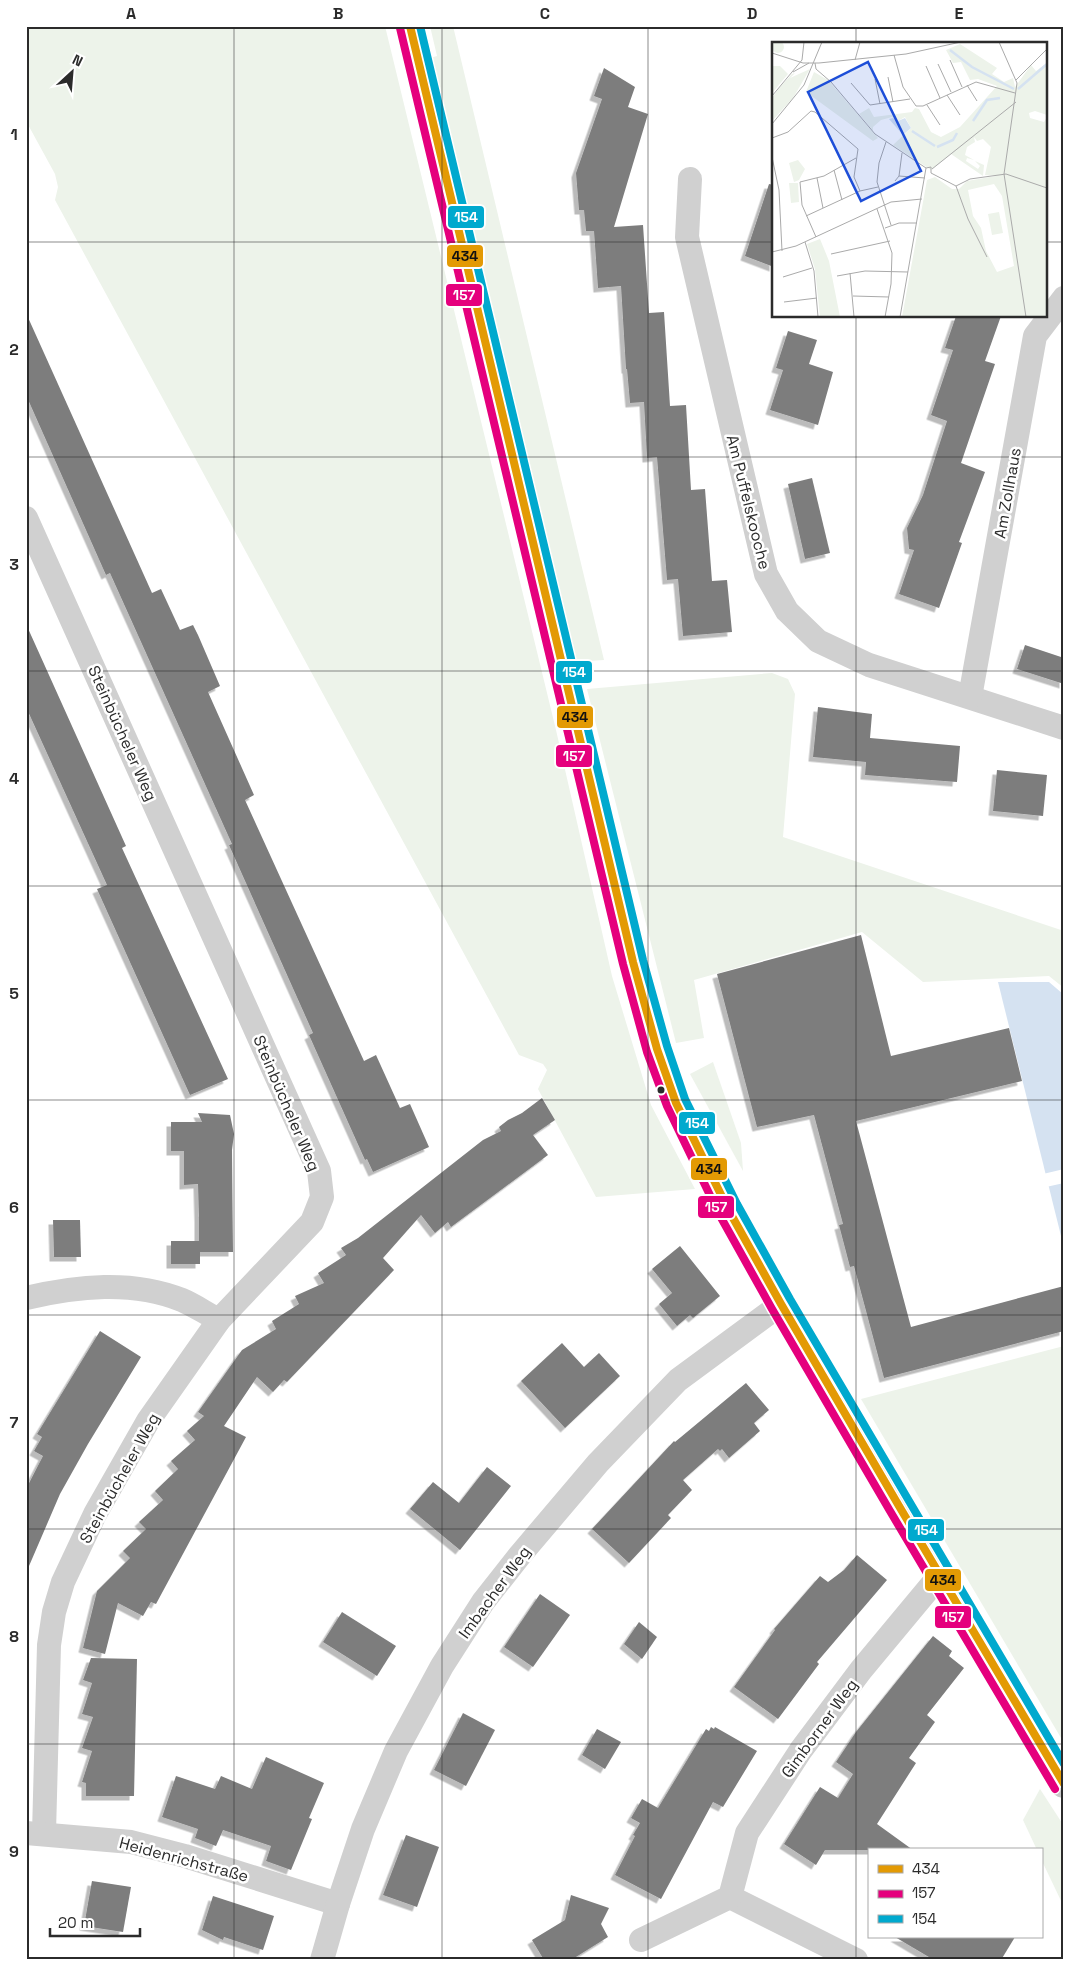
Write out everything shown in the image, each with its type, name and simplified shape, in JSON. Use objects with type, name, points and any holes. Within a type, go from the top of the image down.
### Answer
[{"type":"street","points":[[410,26],[633,962],[657,1049],[676,1103],[701,1156],[781,1304],[1064,1784]]},
{"type":"street","name":"Am Puffelskooche","points":[[690,179],[687,238],[766,574],[787,611],[818,641],[869,665],[1064,728]]},
{"type":"street","name":"Am Zollhaus","points":[[970,698],[1035,336],[1064,298]]},
{"type":"street","name":"Steinbücheler Weg","points":[[26,518],[319,1171],[322,1197],[312,1222],[218,1320],[148,1421],[95,1514],[63,1582],[54,1612],[48,1645],[35,1833]]},
{"type":"street","points":[[26,1298],[87,1287],[144,1289],[182,1300],[218,1320]]},
{"type":"street","name":"Imbacher Weg","points":[[322,1960],[363,1829],[396,1751],[442,1666],[483,1602],[598,1463],[678,1380],[781,1304]]},
{"type":"street","name":"Gimborner Weg","points":[[730,1897],[747,1833],[801,1750],[855,1678],[940,1575]]},
{"type":"street","name":"Heidenrichstraße","points":[[35,1833],[131,1842],[185,1856],[338,1904]]},
{"type":"street","points":[[641,1940],[730,1897],[856,1960]]},
{"type":"shaded area","points":[[26,26],[385,26],[556,730],[612,976],[651,1105],[695,1189],[596,1197],[538,1089],[547,1070],[543,1064],[519,1055],[55,200],[58,187],[55,174],[26,121]]},
{"type":"shaded area","points":[[430,26],[453,26],[604,660],[574,662],[430,58],[437,56]]},
{"type":"shaded area","points":[[772,673],[788,679],[795,694],[783,837],[1064,931],[1064,988],[1049,976],[923,982],[862,932],[694,980],[704,1038],[676,1043],[587,689]]},
{"type":"shaded area","points":[[713,1062],[741,1143],[743,1171],[690,1074]]},
{"type":"shaded area","points":[[1064,1346],[1064,1743],[861,1399]]},
{"type":"shaded area","points":[[1040,1789],[1064,1826],[1064,1907],[1042,1861],[1042,1848],[1036,1848],[1023,1820]]},
{"type":"water","points":[[998,982],[1049,982],[1064,997],[1064,1248]]},
{"type":"pier","points":[[1064,1169],[1064,1183],[1046,1187],[1043,1174]]},
{"type":"building","points":[[604,68],[635,87],[628,107],[648,114],[614,227],[643,225],[649,313],[664,312],[670,406],[686,405],[691,490],[705,489],[712,581],[727,580],[732,632],[683,636],[678,579],[667,580],[657,457],[647,458],[644,402],[630,403],[621,286],[598,288],[594,231],[586,231],[584,210],[579,210],[576,173],[602,99],[594,96]]},
{"type":"building","points":[[769,184],[772,185],[772,266],[745,256]]},
{"type":"building","points":[[26,313],[152,593],[161,589],[180,630],[193,625],[198,635],[220,686],[208,692],[254,795],[245,800],[364,1061],[376,1055],[400,1108],[410,1104],[429,1147],[373,1172],[367,1159],[365,1160],[309,1035],[313,1033],[229,845],[232,844],[110,573],[106,575],[26,395]]},
{"type":"building","points":[[955,318],[1000,318],[985,361],[995,364],[961,463],[985,472],[959,542],[962,543],[939,608],[899,594],[914,550],[909,549],[907,528],[923,495],[947,421],[931,415],[953,350],[945,348]]},
{"type":"building","points":[[788,331],[817,340],[809,364],[833,372],[818,425],[770,410],[783,370],[776,368]]},
{"type":"building","points":[[812,478],[830,553],[805,559],[788,484]]},
{"type":"building","points":[[26,624],[126,846],[122,848],[228,1079],[190,1095],[97,889],[107,885],[26,707]]},
{"type":"building","points":[[1025,645],[1064,658],[1064,684],[1017,669]]},
{"type":"building","points":[[818,707],[872,714],[870,738],[960,746],[957,782],[865,775],[866,762],[813,757]]},
{"type":"building","points":[[997,770],[1047,775],[1043,816],[993,811]]},
{"type":"building","points":[[861,935],[891,1056],[1009,1028],[1022,1081],[856,1121],[911,1327],[1064,1286],[1064,1331],[884,1378],[854,1266],[850,1267],[839,1225],[843,1224],[814,1115],[757,1127],[717,974]]},
{"type":"building","points":[[542,1098],[555,1120],[533,1135],[548,1155],[451,1227],[448,1222],[435,1233],[421,1215],[383,1258],[394,1270],[287,1382],[284,1380],[273,1392],[257,1377],[224,1426],[246,1437],[156,1604],[151,1602],[143,1616],[118,1603],[105,1654],[83,1648],[97,1591],[130,1558],[123,1551],[146,1529],[139,1522],[163,1500],[155,1491],[178,1469],[171,1461],[195,1440],[187,1431],[204,1416],[198,1412],[242,1350],[276,1329],[272,1321],[299,1304],[295,1296],[324,1283],[318,1273],[346,1255],[341,1248],[358,1238],[483,1140],[501,1131],[499,1127],[508,1120],[522,1113]]},
{"type":"building","points":[[198,1113],[230,1115],[234,1134],[232,1150],[233,1252],[200,1252],[200,1264],[171,1264],[171,1241],[199,1241],[199,1218],[198,1184],[184,1185],[184,1151],[171,1151],[171,1122],[202,1122]]},
{"type":"building","points":[[53,1220],[80,1220],[81,1257],[54,1257]]},
{"type":"building","points":[[680,1246],[720,1296],[693,1318],[690,1315],[677,1326],[659,1304],[672,1293],[652,1269]]},
{"type":"building","points":[[100,1331],[141,1357],[60,1494],[26,1573],[26,1489],[43,1456],[34,1451],[42,1437],[37,1434]]},
{"type":"building","points":[[562,1343],[584,1367],[599,1353],[620,1376],[565,1428],[521,1381]]},
{"type":"building","points":[[746,1383],[769,1410],[754,1423],[760,1431],[729,1458],[722,1449],[720,1451],[718,1449],[683,1480],[692,1490],[668,1515],[671,1518],[629,1563],[592,1529],[674,1441]]},
{"type":"building","points":[[487,1467],[511,1486],[460,1550],[410,1509],[433,1482],[459,1503]]},
{"type":"building","points":[[857,1555],[887,1580],[817,1662],[819,1664],[778,1719],[734,1687],[774,1629],[820,1576],[828,1582],[844,1570]]},
{"type":"building","points":[[540,1594],[570,1615],[533,1667],[504,1647]]},
{"type":"building","points":[[342,1612],[396,1646],[377,1676],[323,1642]]},
{"type":"building","points":[[639,1622],[657,1637],[642,1659],[624,1644]]},
{"type":"building","points":[[933,1636],[952,1651],[949,1656],[964,1668],[927,1715],[935,1722],[909,1758],[916,1763],[877,1824],[910,1848],[825,1850],[816,1865],[784,1844],[820,1787],[838,1798],[853,1774],[836,1762],[856,1732]]},
{"type":"building","points":[[91,1658],[137,1659],[134,1796],[86,1796],[86,1783],[82,1782],[92,1751],[82,1748],[93,1717],[82,1714],[92,1683],[83,1680]]},
{"type":"building","points":[[463,1713],[495,1730],[466,1786],[434,1770]]},
{"type":"building","points":[[711,1727],[714,1729],[715,1727],[757,1751],[723,1807],[713,1802],[661,1899],[615,1875],[640,1823],[631,1818],[642,1799],[658,1808],[706,1729],[709,1731]]},
{"type":"building","points":[[597,1729],[621,1742],[605,1769],[582,1755]]},
{"type":"building","points":[[266,1757],[324,1783],[309,1818],[312,1819],[291,1870],[266,1861],[271,1846],[223,1830],[216,1846],[195,1838],[198,1829],[162,1817],[176,1776],[215,1789],[221,1776],[252,1789]]},
{"type":"building","points":[[406,1835],[439,1847],[417,1907],[383,1895]]},
{"type":"building","points":[[92,1881],[131,1887],[123,1932],[84,1926]]},
{"type":"building","points":[[571,1895],[609,1908],[601,1924],[608,1937],[571,1960],[544,1960],[532,1940],[565,1920]]},
{"type":"building","points":[[213,1896],[274,1916],[263,1950],[224,1937],[223,1940],[202,1930]]},
{"type":"building","points":[[897,1938],[1014,1938],[1001,1960],[934,1960]]},
{"type":"transit line","name":"434","points":[[410,26],[633,962],[657,1049],[676,1103],[728,1209],[781,1304],[1064,1784]]},
{"type":"transit line","name":"154","points":[[420,26],[643,960],[667,1046],[685,1099],[737,1204],[790,1299],[1064,1764]]},
{"type":"transit line","name":"157","points":[[400,28],[623,964],[647,1052],[667,1106],[719,1214],[772,1309],[1055,1789]]}]
